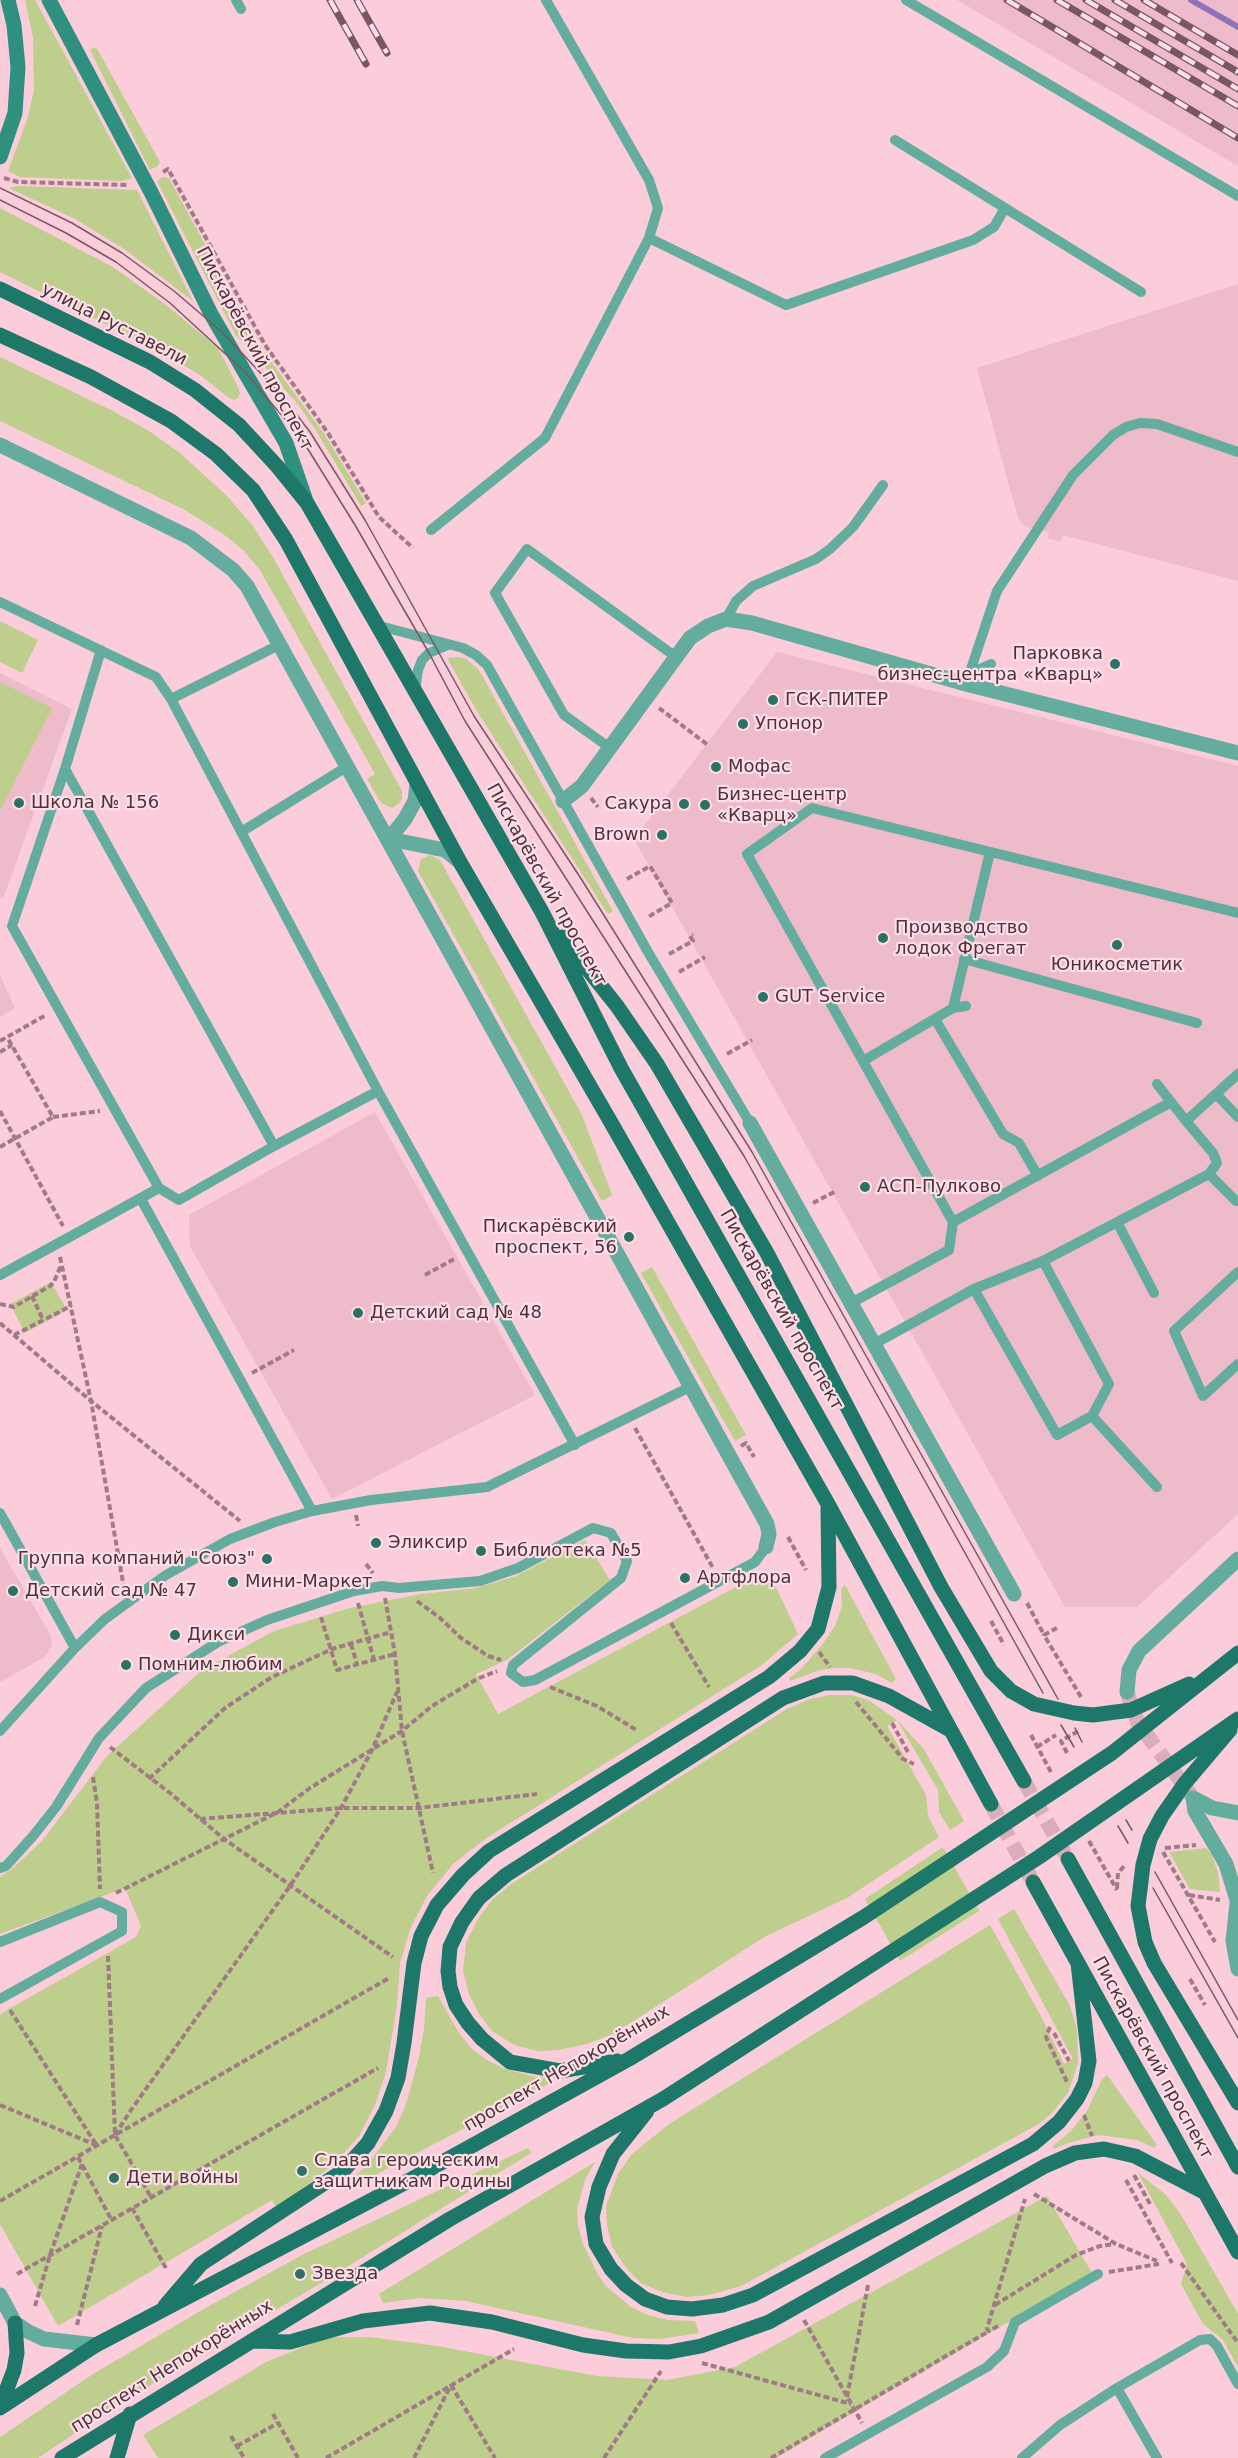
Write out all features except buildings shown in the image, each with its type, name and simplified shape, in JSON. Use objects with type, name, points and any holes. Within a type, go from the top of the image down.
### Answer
[{"type":"main road","points":[[0,157],[15,113],[18,67],[14,25],[8,0]]},
{"type":"main road","name":"Пискарёвский проспект","points":[[49,0],[152,194],[211,314],[286,443],[307,503],[375,625],[542,912],[621,1068],[1024,1781]]},
{"type":"main road","name":"улица Руставели","points":[[0,289],[150,362],[195,390],[239,425],[307,503]]},
{"type":"main road","points":[[0,334],[91,377],[171,421],[216,454],[253,490],[286,540],[460,862],[828,1504],[991,1804]]},
{"type":"main road","points":[[542,912],[616,1006],[657,1064],[767,1253],[941,1587],[991,1671],[1011,1691],[1034,1704],[1074,1713],[1111,1713],[1131,1710],[1213,1672],[1238,1653]]},
{"type":"main road","points":[[159,2313],[201,2264],[343,2171],[368,2143],[386,2111],[398,2078],[414,1963],[421,1936],[437,1905],[463,1875],[489,1851],[769,1677],[800,1651],[818,1629],[829,1587],[828,1504]]},
{"type":"main road","name":"проспект Непокорённых","points":[[0,2408],[96,2345],[410,2180],[632,2056],[864,1917],[1112,1753],[1213,1672]]},
{"type":"main road","points":[[632,2056],[560,2071],[510,2062],[482,2039],[456,2005],[450,1988],[448,1971],[450,1947],[462,1922],[479,1898],[506,1875],[783,1698],[824,1683],[853,1683],[889,1696],[951,1730]]},
{"type":"main road","points":[[1238,1720],[1185,1783],[1161,1816],[1150,1839],[1139,1888],[1141,1926],[1154,1963],[1238,2103]]},
{"type":"main road","name":"проспект Непокорённых","points":[[62,2458],[130,2414],[450,2220],[658,2101],[1038,1857],[1238,1720]]},
{"type":"main road","name":"Пискарёвский проспект","points":[[1068,1859],[1238,2167]]},
{"type":"main road","name":"Пискарёвский проспект","points":[[1034,1882],[1238,2252]]},
{"type":"main road","points":[[658,2101],[613,2154],[598,2187],[592,2217],[596,2244],[611,2269],[626,2285],[645,2299],[667,2307],[692,2309],[723,2305],[753,2295],[1033,2144],[1059,2122],[1081,2091],[1089,2061],[1078,1963]]},
{"type":"main road","points":[[252,2341],[290,2342],[363,2321],[430,2313],[492,2322],[583,2345],[626,2351],[669,2352],[701,2346],[769,2322],[1046,2166],[1075,2153],[1104,2149],[1135,2156],[1204,2192]]},
{"type":"main road","points":[[0,2408],[14,2370],[17,2353],[15,2323]]},
{"type":"main road","points":[[117,2458],[130,2414]]},
{"type":"street","points":[[0,445],[191,537],[233,570],[248,586],[767,1524],[769,1534],[766,1547]]},
{"type":"street","points":[[563,801],[582,786],[690,638],[708,626],[726,619],[752,623],[968,679],[1238,753]]},
{"type":"street","points":[[389,839],[405,819],[415,801],[417,784]]},
{"type":"street","points":[[389,839],[445,850],[460,862]]},
{"type":"street","points":[[750,1123],[1020,1597]]},
{"type":"street","points":[[1127,1692],[1129,1670],[1139,1652],[1238,1559]]},
{"type":"street","points":[[1238,1813],[1212,1808],[1193,1798],[1195,1811],[1226,1864],[1232,1898],[1233,1941],[1238,1969]]},
{"type":"street","points":[[0,2295],[15,2323],[44,2339],[96,2345]]},
{"type":"lane","points":[[431,530],[545,438],[649,238],[658,208],[649,180],[546,0]]},
{"type":"lane","points":[[906,0],[1238,196]]},
{"type":"lane","points":[[895,140],[1141,292]]},
{"type":"lane","points":[[649,238],[786,305],[973,240],[994,227],[1005,208]]},
{"type":"lane","points":[[968,679],[997,591],[1073,475],[1113,435],[1126,426],[1140,423],[1157,424],[1238,452]]},
{"type":"lane","points":[[726,619],[736,601],[753,586],[816,559],[830,549],[853,527],[883,485]]},
{"type":"lane","points":[[610,748],[564,715],[495,593],[527,549],[676,657]]},
{"type":"lane","points":[[0,602],[156,676],[171,699],[378,1091],[575,1445]]},
{"type":"lane","points":[[375,625],[463,648],[476,655],[487,665],[563,801],[750,1123]]},
{"type":"lane","points":[[171,699],[282,644]]},
{"type":"lane","points":[[415,694],[418,670],[422,660],[429,653],[448,645]]},
{"type":"lane","points":[[101,650],[65,769],[12,926],[159,1188],[179,1200],[378,1091]]},
{"type":"lane","points":[[968,679],[991,664]]},
{"type":"lane","points":[[241,832],[348,766]]},
{"type":"lane","points":[[65,769],[274,1146]]},
{"type":"lane","points":[[851,1303],[950,1250],[953,1222],[747,854],[812,808],[1238,914]]},
{"type":"lane","points":[[952,1008],[990,852]]},
{"type":"lane","points":[[964,959],[1197,1023]]},
{"type":"lane","points":[[863,1061],[952,1008],[966,1006]]},
{"type":"lane","points":[[934,1019],[1003,1134],[1019,1143],[1038,1176]]},
{"type":"lane","points":[[1186,1121],[1238,1074]]},
{"type":"lane","points":[[874,1344],[974,1289],[1043,1261],[1209,1174],[1217,1163],[1213,1153],[1157,1084]]},
{"type":"lane","points":[[1216,1094],[1238,1117]]},
{"type":"lane","points":[[953,1222],[1171,1102]]},
{"type":"lane","points":[[1209,1174],[1236,1201]]},
{"type":"lane","points":[[0,1275],[159,1188]]},
{"type":"lane","points":[[141,1198],[312,1511]]},
{"type":"lane","points":[[1117,1222],[1154,1293]]},
{"type":"lane","points":[[974,1289],[1057,1435],[1092,1416],[1110,1384],[1043,1261]]},
{"type":"lane","points":[[1238,1272],[1174,1331],[1203,1396],[1238,1364]]},
{"type":"lane","points":[[0,1731],[75,1648],[105,1619],[166,1575],[230,1539],[312,1511],[371,1500],[487,1487],[690,1387]]},
{"type":"lane","points":[[1092,1416],[1157,1487]]},
{"type":"lane","points":[[0,1513],[75,1648]]},
{"type":"lane","points":[[0,1868],[6,1866],[56,1807],[99,1738],[146,1688],[218,1642],[316,1602],[354,1591],[382,1586],[399,1588],[480,1581],[519,1568],[593,1528],[611,1533],[627,1561],[621,1578],[513,1665],[512,1673],[523,1682],[535,1680],[756,1563],[766,1547]]},
{"type":"lane","points":[[0,1942],[100,1902],[122,1912],[122,1931],[1,1998]]},
{"type":"lane","points":[[825,2458],[987,2367],[1004,2351],[1015,2322],[1098,2274]]},
{"type":"lane","points":[[1022,2458],[1060,2425],[1117,2388],[1200,2340],[1210,2339],[1217,2346],[1238,2384]]},
{"type":"lane","points":[[1117,2388],[1157,2458]]},
{"type":"path","points":[[163,172],[168,169],[266,345],[328,433],[379,517],[413,548]]},
{"type":"path","points":[[4,178],[18,182],[135,185]]},
{"type":"path","points":[[667,714],[708,745]]},
{"type":"path","points":[[627,879],[650,866],[662,883],[672,903],[648,917]]},
{"type":"path","points":[[669,954],[693,941],[690,936],[693,934]]},
{"type":"path","points":[[679,972],[705,957]]},
{"type":"path","points":[[0,1041],[58,1008]]},
{"type":"path","points":[[7,1037],[53,1117]]},
{"type":"path","points":[[727,1054],[752,1040]]},
{"type":"path","points":[[0,1052],[12,1045]]},
{"type":"path","points":[[0,1147],[53,1117],[115,1110]]},
{"type":"path","points":[[0,1111],[69,1238]]},
{"type":"path","points":[[811,1204],[836,1191]]},
{"type":"path","points":[[57,1245],[91,1401],[127,1604]]},
{"type":"path","points":[[425,1275],[468,1251]]},
{"type":"path","points":[[0,1304],[14,1307],[54,1282],[62,1264]]},
{"type":"path","points":[[32,1296],[44,1320]]},
{"type":"path","points":[[14,1335],[71,1306]]},
{"type":"path","points":[[0,1323],[91,1401],[251,1531]]},
{"type":"path","points":[[241,1380],[294,1350]]},
{"type":"path","points":[[629,1417],[721,1582]]},
{"type":"path","points":[[740,1447],[746,1443],[754,1457]]},
{"type":"path","points":[[788,1537],[806,1570]]},
{"type":"path","points":[[382,1586],[395,1654],[402,1731],[433,1873]]},
{"type":"path","points":[[399,1588],[440,1618],[461,1638],[488,1656],[513,1665]]},
{"type":"path","points":[[354,1591],[374,1660]]},
{"type":"path","points":[[1020,1597],[1082,1700]]},
{"type":"path","points":[[316,1602],[337,1670],[395,1654]]},
{"type":"path","points":[[665,1612],[709,1687]]},
{"type":"path","points":[[991,1621],[1004,1645]]},
{"type":"path","points":[[1044,1635],[1057,1628]]},
{"type":"path","points":[[149,1779],[225,1708],[272,1677],[332,1650],[391,1632]]},
{"type":"path","points":[[351,1644],[357,1664]]},
{"type":"path","points":[[89,1755],[97,1803],[100,1902],[278,1812],[310,1788],[402,1731],[432,1706],[477,1679],[513,1665]]},
{"type":"path","points":[[535,1680],[597,1706],[638,1731]]},
{"type":"path","points":[[115,2135],[130,2110],[290,1886],[341,1808],[372,1750],[397,1692]]},
{"type":"path","points":[[892,1723],[909,1754]]},
{"type":"path","points":[[1067,1753],[1061,1741],[1082,1728]]},
{"type":"path","points":[[1037,1747],[1056,1735]]},
{"type":"path","points":[[99,1738],[170,1793],[224,1839],[393,1957]]},
{"type":"path","points":[[200,1819],[341,1808],[418,1808],[537,1794]]},
{"type":"path","points":[[1161,1848],[1216,1844]]},
{"type":"path","points":[[1117,1890],[1118,1873],[1128,1863]]},
{"type":"path","points":[[1215,1942],[1189,1895],[1232,1898]]},
{"type":"path","points":[[107,1941],[115,2135],[151,2197]]},
{"type":"path","points":[[0,2201],[389,1978]]},
{"type":"path","points":[[1190,1979],[1204,2005]]},
{"type":"path","points":[[1,1998],[97,2146]]},
{"type":"path","points":[[1054,2033],[1069,2061]]},
{"type":"path","points":[[17,2274],[378,2068]]},
{"type":"path","points":[[0,2105],[97,2146]]},
{"type":"path","points":[[78,2157],[111,2220]]},
{"type":"path","points":[[35,2306],[82,2164]]},
{"type":"path","points":[[1134,2175],[1150,2205]]},
{"type":"path","points":[[1126,2180],[1172,2263]]},
{"type":"path","points":[[1034,2194],[1116,2244],[1158,2262],[1098,2274]]},
{"type":"path","points":[[771,2458],[991,2330],[987,2326],[1025,2199]]},
{"type":"path","points":[[132,2208],[167,2270]]},
{"type":"path","points":[[77,2325],[102,2225]]},
{"type":"path","points":[[995,2305],[1076,2255],[1100,2246],[1116,2244]]},
{"type":"path","points":[[1181,2263],[1238,2343]]},
{"type":"path","points":[[847,2398],[868,2285]]},
{"type":"path","points":[[804,2320],[858,2417]]},
{"type":"path","points":[[326,2458],[514,2349]]},
{"type":"path","points":[[702,2363],[851,2404]]},
{"type":"path","points":[[604,2458],[661,2371]]},
{"type":"path","points":[[414,2458],[451,2385]]},
{"type":"path","points":[[451,2385],[495,2458]]},
{"type":"path","points":[[273,2414],[298,2458]]},
{"type":"path","points":[[237,2446],[278,2423]]},
{"type":"path","points":[[231,2436],[244,2458]]},
{"type":"shaded area","points":[[957,0],[1238,0],[1238,166]]},
{"type":"shaded area","points":[[1238,284],[1238,581],[1063,535],[1061,542],[1048,538],[1049,532],[1026,527],[1018,518],[977,368]]},
{"type":"shaded area","points":[[777,652],[1238,766],[1238,1514],[1137,1607],[1065,1607],[634,839]]},
{"type":"shaded area","name":"Школа № 156","points":[[0,673],[72,709],[4,896],[0,898]]},
{"type":"shaded area","points":[[0,975],[15,1008],[0,1017]]},
{"type":"shaded area","name":"Детский сад № 48","points":[[375,1112],[535,1395],[332,1499],[190,1246],[189,1215]]},
{"type":"shaded area","name":"Детский сад № 47","points":[[0,1548],[50,1634],[52,1646],[45,1657],[0,1682]]},
{"type":"green space","points":[[25,0],[35,0],[132,178],[122,181],[20,177],[8,171],[28,117],[34,90],[33,38]]},
{"type":"green space","points":[[96,47],[160,162],[158,166],[150,170],[90,50]]},
{"type":"green space","points":[[163,177],[169,178],[261,348],[325,435],[366,503],[361,506],[297,403],[235,334],[157,181]]},
{"type":"green space","points":[[18,186],[137,190],[193,301],[124,249],[75,219],[9,188]]},
{"type":"green space","points":[[0,208],[113,267],[166,305],[218,348],[239,389],[238,398],[234,400],[229,398],[200,375],[156,349],[0,272]]},
{"type":"green space","points":[[0,357],[111,410],[149,431],[180,453],[227,496],[253,526],[274,559],[402,791],[402,799],[398,804],[392,808],[381,803],[367,779],[375,774],[260,570],[244,551],[226,536],[185,510],[0,421]]},
{"type":"green space","points":[[0,621],[38,640],[22,673],[0,662]]},
{"type":"green space","points":[[447,658],[466,659],[479,670],[613,911],[608,914],[478,713]]},
{"type":"green space","points":[[0,682],[52,708],[1,809],[0,808]]},
{"type":"green space","points":[[430,855],[440,860],[582,1115],[612,1195],[602,1201],[418,871],[421,859]]},
{"type":"green space","points":[[652,1267],[746,1435],[735,1441],[641,1273]]},
{"type":"green space","points":[[51,1282],[67,1310],[25,1333],[10,1304]]},
{"type":"green space","points":[[585,1540],[610,1580],[507,1660],[476,1674],[498,1714],[764,1572],[775,1585],[798,1634],[762,1665],[485,1839],[453,1864],[427,1896],[411,1927],[400,1963],[397,2005],[386,2072],[375,2105],[359,2136],[334,2164],[277,2208],[272,2200],[58,2326],[0,2224],[0,2014],[136,1937],[141,1926],[125,1888],[0,1934],[0,1877],[41,1842],[107,1756],[202,1670],[274,1631],[350,1608],[421,1594],[476,1588],[516,1576]]},
{"type":"green space","points":[[845,1585],[896,1679],[892,1683],[876,1674],[850,1668],[837,1668],[820,1670],[790,1681],[789,1678],[801,1669],[835,1626],[842,1606],[841,1589]]},
{"type":"green space","points":[[830,1695],[852,1695],[868,1700],[897,1720],[887,1726],[926,1795],[928,1816],[939,1837],[847,1898],[766,1936],[613,2034],[587,2044],[558,2050],[537,2051],[514,2045],[492,2031],[479,2014],[469,1994],[463,1971],[466,1943],[478,1919],[492,1900],[511,1884],[787,1709],[810,1699]]},
{"type":"green space","points":[[897,1720],[924,1749],[964,1821],[950,1830],[939,1812],[938,1790]]},
{"type":"green space","points":[[943,1847],[979,1911],[900,1961],[865,1899]]},
{"type":"green space","points":[[1206,1848],[1212,1855],[1218,1873],[1220,1892],[1190,1889],[1169,1852]]},
{"type":"green space","points":[[1014,1909],[1070,2006],[1077,2029],[1078,2063],[1068,2093],[1053,2112],[1039,2124],[741,2286],[709,2295],[687,2297],[662,2292],[641,2283],[627,2269],[612,2247],[606,2206],[618,2174],[632,2154],[669,2124],[990,1925],[1042,2018],[1064,2064],[1073,2059],[998,1919]]},
{"type":"green space","points":[[438,1996],[459,2033],[473,2050],[505,2069],[549,2078],[550,2083],[345,2191],[345,2186],[366,2166],[396,2127],[406,2104],[419,2057],[426,1998]]},
{"type":"green space","points":[[1107,2075],[1157,2145],[1154,2148],[1137,2140],[1098,2135],[1054,2149],[1052,2147],[1071,2131],[1087,2111],[1102,2079]]},
{"type":"green space","points":[[528,2148],[531,2153],[114,2407],[38,2458],[0,2458],[0,2437],[93,2374],[202,2310],[302,2255]]},
{"type":"green space","points":[[595,2162],[585,2180],[577,2209],[578,2226],[583,2244],[597,2273],[606,2286],[631,2307],[648,2315],[668,2320],[695,2321],[699,2333],[660,2339],[633,2338],[466,2301],[419,2298],[383,2303],[379,2294]]},
{"type":"green space","points":[[1138,2173],[1165,2194],[1180,2213],[1238,2314],[1238,2367],[1223,2340],[1203,2324],[1181,2284],[1187,2264]]},
{"type":"green space","points":[[1047,2196],[1092,2273],[776,2458],[158,2458],[143,2435],[268,2361],[329,2337],[370,2337],[437,2346],[597,2376],[667,2380],[735,2367]]},
{"type":"waterway","points":[[1191,0],[1238,27]]},
{"type":"tunnel","points":[[1127,1692],[1138,1723],[1191,1795]]},
{"type":"tunnel","points":[[1024,1781],[1068,1859]]},
{"type":"tunnel","points":[[991,1804],[1033,1882]]},
{"type":"tram line","points":[[0,188],[72,223],[122,253],[174,291],[222,332],[283,397],[310,432],[365,520],[474,716],[580,877],[752,1152],[1058,1699]]},
{"type":"tram line","points":[[0,200],[66,233],[116,262],[170,303],[244,371],[301,438],[355,525],[429,653],[465,721],[744,1156],[1043,1693]]},
{"type":"tram line","points":[[1061,1725],[1074,1747]]},
{"type":"tram line","points":[[1075,1728],[1082,1742]]},
{"type":"tram line","points":[[1126,1820],[1132,1830]]},
{"type":"tram line","points":[[1118,1826],[1128,1843]]},
{"type":"tram line","points":[[1155,1872],[1238,2020]]},
{"type":"tram line","points":[[1153,1888],[1238,2038]]},
{"type":"railway","points":[[330,0],[366,64]]},
{"type":"railway","points":[[357,0],[387,53]]},
{"type":"railway","points":[[1007,0],[1238,138]]},
{"type":"railway","points":[[1057,0],[1238,106]]},
{"type":"railway","points":[[1086,0],[1238,89]]},
{"type":"railway","points":[[1115,0],[1238,72]]},
{"type":"railway","points":[[1144,0],[1238,55]]},
{"type":"place","name":"Парковка бизнес-центра «Кварц»","points":[[1115,664]]},
{"type":"place","name":"ГСК-ПИТЕР","points":[[773,700]]},
{"type":"place","name":"Упонор","points":[[743,724]]},
{"type":"place","name":"Мофас","points":[[716,767]]},
{"type":"place","name":"Школа № 156","points":[[19,803]]},
{"type":"place","name":"Сакура","points":[[684,804]]},
{"type":"place","name":"Бизнес-центр «Кварц»","points":[[705,805]]},
{"type":"place","name":"Brown","points":[[662,835]]},
{"type":"place","name":"Производство лодок Фрегат","points":[[883,938]]},
{"type":"place","name":"Юникосметик","points":[[1117,945]]},
{"type":"place","name":"GUT Service","points":[[763,997]]},
{"type":"place","name":"АСП-Пулково","points":[[865,1187]]},
{"type":"place","name":"Пискарёвский проспект, 56","points":[[629,1237]]},
{"type":"place","name":"Детский сад № 48","points":[[358,1313]]},
{"type":"place","name":"Эликсир","points":[[376,1543]]},
{"type":"place","name":"Библиотека №5","points":[[481,1551]]},
{"type":"place","name":"Группа компаний \"Союз\"","points":[[267,1559]]},
{"type":"place","name":"Артфлора","points":[[685,1578]]},
{"type":"place","name":"Мини-Маркет","points":[[233,1582]]},
{"type":"place","name":"Детский сад № 47","points":[[13,1591]]},
{"type":"place","name":"Дикси","points":[[175,1635]]},
{"type":"place","name":"Помним-любим","points":[[126,1665]]},
{"type":"place","name":"Слава героическим защитникам Родины","points":[[302,2171]]},
{"type":"place","name":"Дети войны","points":[[114,2178]]},
{"type":"place","name":"Звезда","points":[[300,2274]]}]
